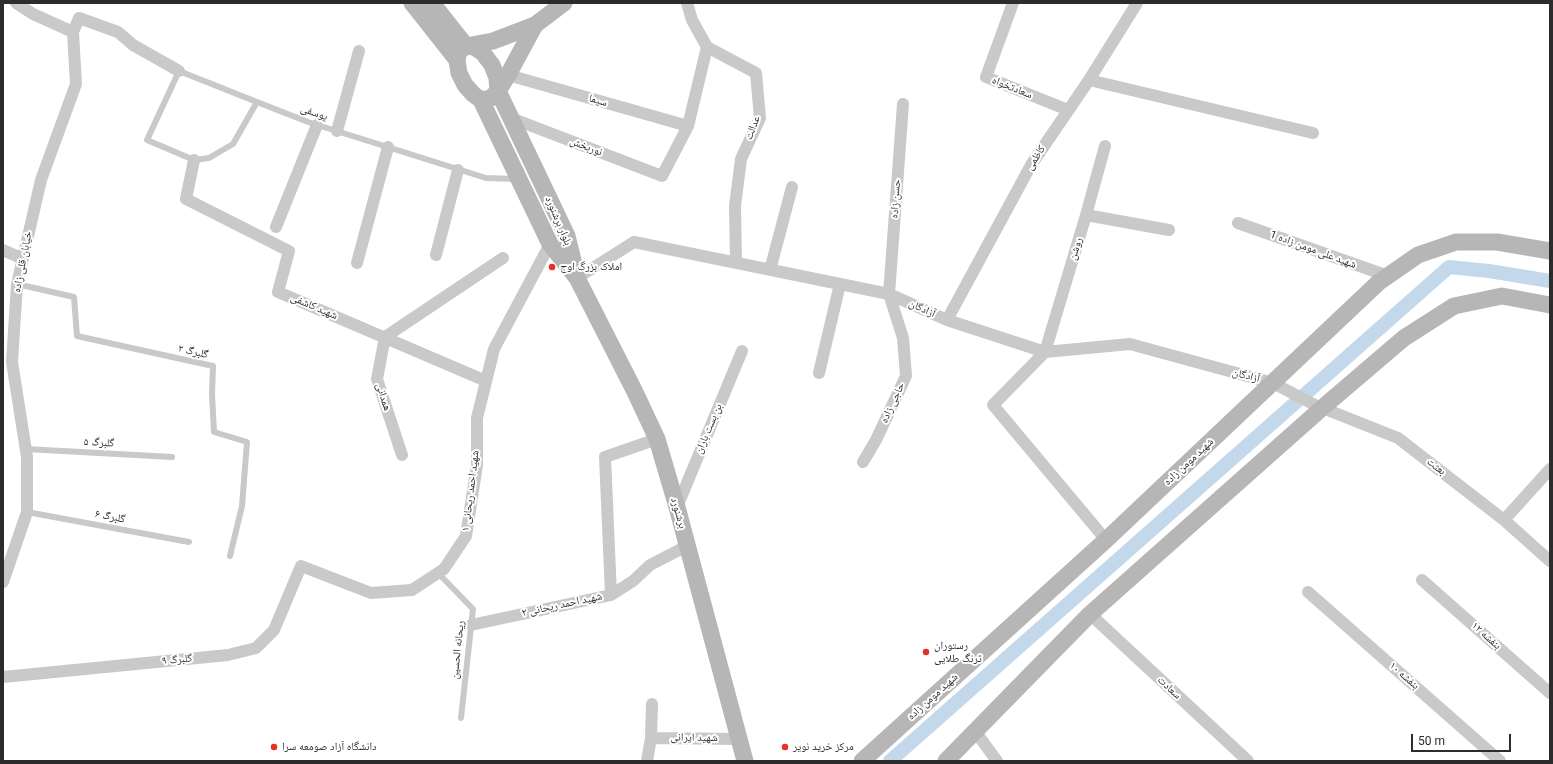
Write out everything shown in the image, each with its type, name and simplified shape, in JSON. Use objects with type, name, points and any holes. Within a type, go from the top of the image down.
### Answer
[{"type":"street","points":[[16,3],[34,14],[73,32],[79,18],[118,32],[133,44],[179,71]]},
{"type":"street","points":[[412,3],[457,60]]},
{"type":"street","points":[[432,3],[466,46],[474,47],[483,53],[492,65],[497,78],[498,91]]},
{"type":"street","points":[[535,25],[498,91],[491,98],[481,100],[473,94],[465,85],[459,73],[457,60],[459,51],[466,46],[493,41],[535,25],[564,3]]},
{"type":"street","points":[[687,3],[692,20],[707,47],[688,126]]},
{"type":"street","name":"سعادتخواه","points":[[1013,3],[986,77],[1068,110]]},
{"type":"street","name":"کاظمی","points":[[946,320],[1031,165],[1137,3]]},
{"type":"street","name":"خیابان قلی زاده","points":[[3,582],[27,512],[27,457],[12,362],[17,284],[41,180],[76,84],[73,32]]},
{"type":"street","name":"عدالت","points":[[707,47],[756,73],[760,118],[741,159],[735,206],[736,263]]},
{"type":"street","points":[[337,131],[359,51]]},
{"type":"street","name":"سیما","points":[[508,75],[688,126]]},
{"type":"street","points":[[1088,80],[1313,133]]},
{"type":"street","name":"بلوار برشنورد","points":[[498,91],[567,236],[577,278]]},
{"type":"street","name":"بلوار برشنورد","points":[[481,100],[550,244],[577,278]]},
{"type":"street","name":"حسن زاده","points":[[889,294],[903,104]]},
{"type":"street","name":"نوربخش","points":[[510,118],[662,176],[688,126]]},
{"type":"street","points":[[276,227],[317,124]]},
{"type":"street","name":"روشن","points":[[1045,352],[1105,146]]},
{"type":"street","points":[[357,264],[388,147]]},
{"type":"street","name":"شهید کاشفی","points":[[194,160],[186,199],[289,251],[278,292],[486,381]]},
{"type":"street","points":[[436,255],[458,170]]},
{"type":"street","points":[[770,270],[792,187]]},
{"type":"street","points":[[1086,215],[1169,230]]},
{"type":"street","name":"شهید علی مومن زاده 1","points":[[1238,223],[1388,276]]},
{"type":"street","name":"آزادگان","points":[[577,278],[634,242],[889,294],[946,320],[1045,352],[1130,344],[1273,383],[1289,392]]},
{"type":"street","name":"شهید مومن زاده","points":[[862,761],[1106,540],[1379,282],[1418,255],[1456,242],[1497,242],[1550,251]]},
{"type":"street","name":"شهید احمد ریحانی ۱","points":[[301,566],[371,593],[412,590],[444,569],[466,536],[477,465],[477,418],[494,349],[550,244]]},
{"type":"street","points":[[3,250],[23,259]]},
{"type":"street","points":[[385,337],[503,258]]},
{"type":"street","name":"برشنورد","points":[[577,278],[635,392],[656,439],[677,507],[744,761]]},
{"type":"street","points":[[819,373],[840,284]]},
{"type":"street","name":"حاجی زاده","points":[[863,462],[876,440],[906,376],[903,338],[889,294]]},
{"type":"street","points":[[946,761],[1090,614],[1322,408],[1404,338],[1454,306],[1502,296],[1550,305]]},
{"type":"street","name":"همدانی","points":[[385,337],[377,379],[402,455]]},
{"type":"street","name":"بن بست باران","points":[[677,507],[742,351]]},
{"type":"street","points":[[1045,352],[993,405],[1106,540]]},
{"type":"street","name":"بعثت","points":[[1289,392],[1322,408],[1398,438],[1504,520],[1550,560]]},
{"type":"street","points":[[611,595],[605,457],[656,439]]},
{"type":"street","points":[[1504,520],[1550,469]]},
{"type":"street","name":"شهید احمد ریحانی ۲","points":[[471,625],[611,595],[633,581],[650,565],[687,546]]},
{"type":"street","name":"گلبرگ ۹","points":[[3,676],[228,656],[256,648],[274,630],[301,566]]},
{"type":"street","name":"بنفشه ۱۲","points":[[1422,580],[1550,693]]},
{"type":"street","name":"بنفشه ۱۰","points":[[1308,592],[1500,761]]},
{"type":"street","name":"سعادت","points":[[1090,614],[1248,761]]},
{"type":"street","points":[[647,761],[652,704]]},
{"type":"street","points":[[975,731],[997,761]]},
{"type":"street","name":"شهید ایرانی","points":[[650,738],[738,739]]},
{"type":"lane","name":"یوسفی","points":[[179,71],[317,124],[458,170],[486,178],[519,179]]},
{"type":"lane","points":[[179,71],[147,140],[194,160],[209,158],[232,144],[257,102]]},
{"type":"lane","name":"گلبرگ ۲","points":[[17,284],[74,297],[77,336],[213,366],[212,394],[214,432],[247,442],[242,506],[230,556]]},
{"type":"lane","name":"گلبرگ ۵","points":[[26,449],[172,457]]},
{"type":"lane","name":"گلبرگ ۶","points":[[27,512],[189,542]]},
{"type":"lane","name":"ریحانه الحسین","points":[[438,573],[473,609],[461,718]]},
{"type":"waterway","points":[[890,761],[1449,267],[1489,271],[1550,281]]},
{"type":"place","name":"املاک بزرگ اوج","points":[[552,267]]},
{"type":"place","name":"رستوران ترنگ طلایی","points":[[926,652]]},
{"type":"place","name":"دانشگاه آزاد صومعه سرا","points":[[274,747]]},
{"type":"place","name":"مرکز خرید نویر","points":[[785,747]]}]
